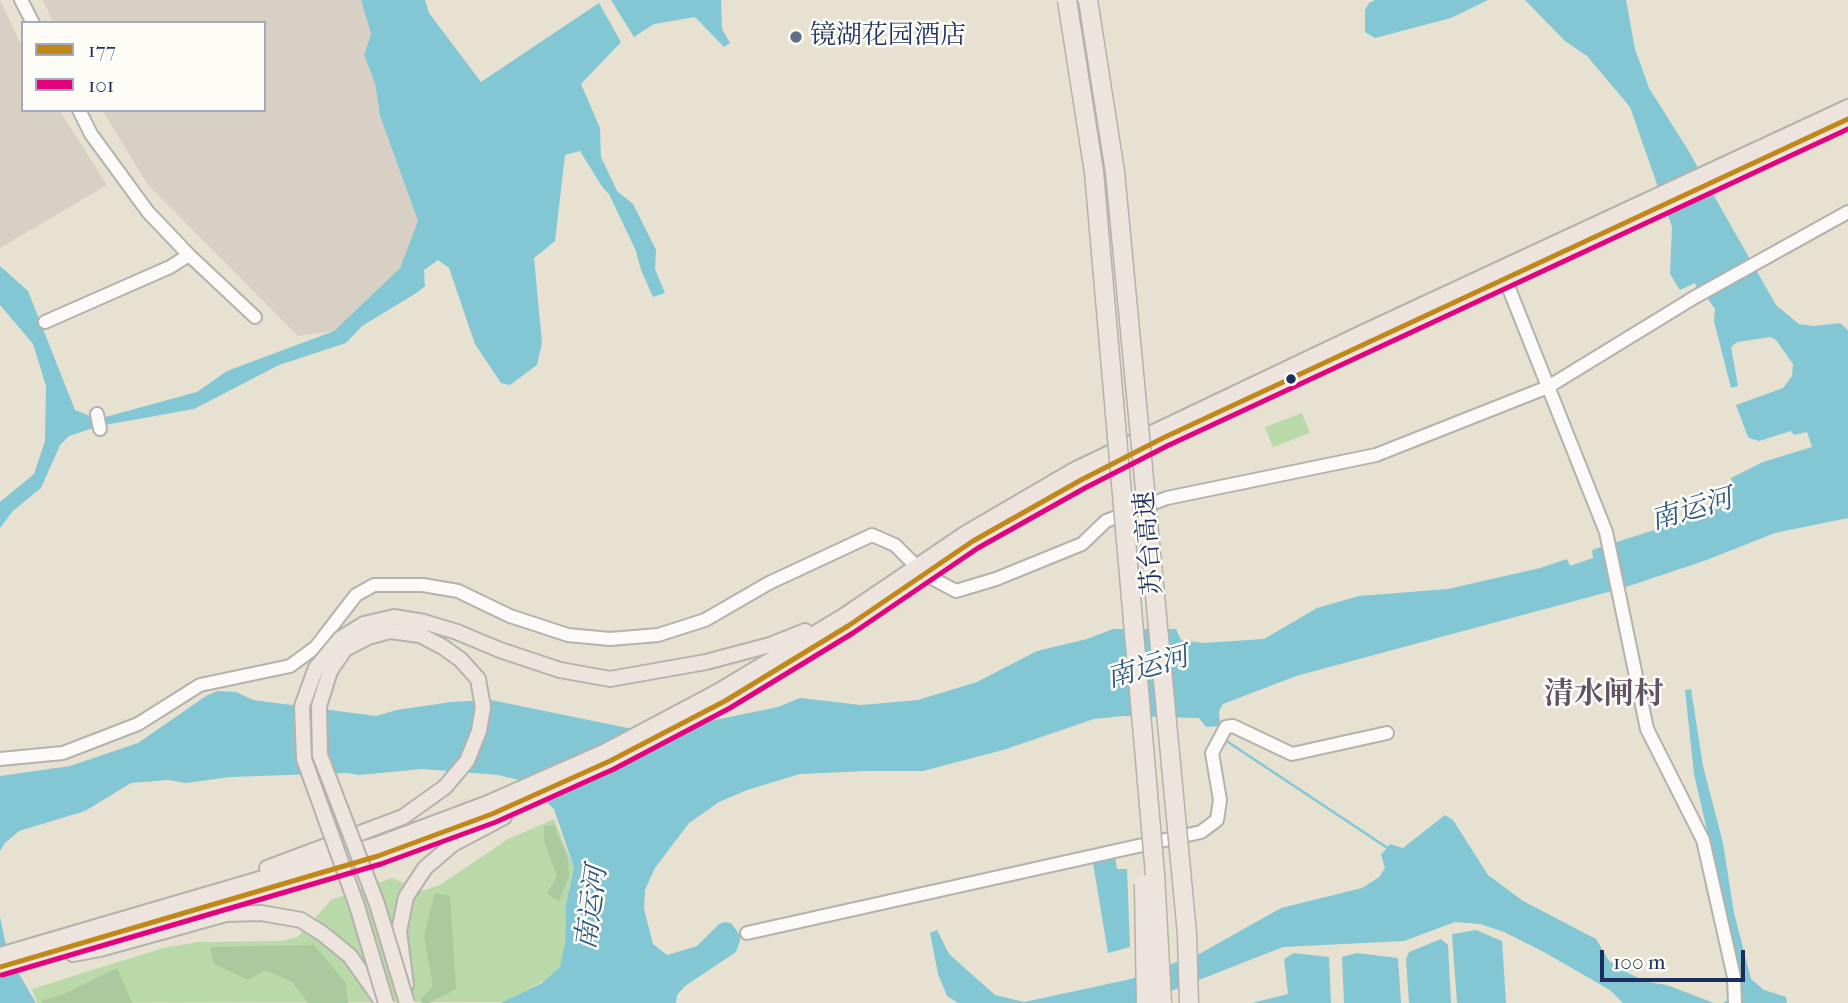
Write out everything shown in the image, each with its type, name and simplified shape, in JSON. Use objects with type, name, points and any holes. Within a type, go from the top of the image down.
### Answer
[{"type":"highway","name":"苏台高速","points":[[1067,0],[1094,172],[1155,874],[1162,1003]]},
{"type":"highway","name":"苏台高速","points":[[1088,0],[1115,173],[1187,934],[1189,1003]]},
{"type":"highway","points":[[1140,709],[1146,1003]]},
{"type":"main road","points":[[0,967],[11,958],[164,907],[376,845],[488,803],[615,746],[717,692],[921,570],[1081,480],[1503,273],[1709,177],[1848,107]]},
{"type":"main road","points":[[1709,177],[1848,119]]},
{"type":"main road","points":[[407,1003],[399,931],[406,897],[425,868],[453,844],[725,701],[848,626],[921,570]]},
{"type":"main road","points":[[385,1003],[357,906],[304,759],[302,706],[316,668],[340,639],[364,624],[394,617],[457,632],[560,670],[610,679],[706,662],[770,645],[842,617]]},
{"type":"main road","points":[[164,907],[403,817],[445,787],[467,761],[479,731],[483,708],[478,680],[461,660],[420,635],[390,631],[368,637],[345,649],[330,671],[319,706],[320,755],[377,904],[407,1003]]},
{"type":"main road","points":[[11,958],[378,856],[492,814],[610,761]]},
{"type":"main road","points":[[11,958],[100,950],[226,914],[261,913],[301,920],[350,956],[385,1003]]},
{"type":"street","points":[[21,0],[32,21]]},
{"type":"street","points":[[80,112],[91,134],[148,212],[189,256],[255,317]]},
{"type":"street","points":[[0,759],[63,753],[138,724],[201,685],[290,666],[316,647],[356,595],[374,585],[423,584],[458,592],[510,616],[568,635],[610,639],[658,635],[705,620],[769,583],[872,535],[895,545],[921,570],[956,592],[1082,544],[1106,521],[1167,498],[1376,455],[1548,387],[1760,260],[1848,212]]},
{"type":"street","points":[[45,322],[189,256]]},
{"type":"street","points":[[1503,273],[1606,532],[1647,729],[1703,840],[1734,977],[1735,1003]]},
{"type":"street","points":[[97,414],[100,429]]},
{"type":"street","points":[[747,933],[1201,832],[1217,820],[1220,800],[1212,753],[1226,727],[1233,726],[1292,754],[1387,733]]},
{"type":"shaded area","points":[[0,0],[21,45],[21,112],[60,112],[107,185],[0,248]]},
{"type":"shaded area","points":[[43,0],[361,0],[371,34],[364,55],[375,83],[380,116],[418,221],[400,268],[334,331],[298,336],[148,185],[103,112],[266,112],[266,21],[52,21]]},
{"type":"green space","points":[[1302,413],[1310,433],[1273,447],[1265,427]]},
{"type":"green space","points":[[554,819],[574,868],[566,904],[564,955],[560,967],[552,976],[505,1002],[37,1003],[32,989],[163,948],[199,942],[283,941],[298,937],[331,900],[392,878],[422,891],[440,885],[508,839]]},
{"type":"green space","points":[[554,825],[568,859],[569,877],[559,901],[547,894],[557,876],[544,841],[544,826]]},
{"type":"green space","points":[[435,893],[450,896],[456,989],[429,1003],[422,1003],[421,999],[433,986],[424,936]]},
{"type":"green space","points":[[314,945],[346,983],[348,1003],[308,1003],[292,982],[265,970],[248,980],[214,964],[210,947]]},
{"type":"green space","points":[[117,968],[132,1003],[41,1001],[62,995]]},
{"type":"water","points":[[361,0],[425,0],[429,13],[481,82],[599,3],[621,42],[581,84],[600,128],[601,157],[617,191],[633,204],[656,250],[655,269],[665,293],[653,297],[636,251],[609,194],[580,151],[565,155],[555,241],[534,258],[542,343],[537,365],[510,385],[501,383],[475,344],[449,268],[438,260],[424,270],[425,286],[362,326],[346,343],[279,365],[194,409],[99,426],[69,436],[60,445],[41,488],[13,511],[0,528],[0,502],[34,474],[45,441],[46,386],[33,344],[0,305],[0,266],[28,291],[75,410],[98,419],[197,392],[227,371],[334,331],[400,268],[418,221],[380,116],[375,83],[364,55],[371,34]]},
{"type":"water","points":[[611,0],[721,0],[722,29],[730,43],[724,47],[695,17],[654,24],[634,37]]},
{"type":"water","points":[[1375,0],[1488,0],[1451,18],[1375,38],[1365,32],[1365,10],[1369,3]]},
{"type":"water","name":"南运河","points":[[1525,0],[1626,0],[1635,49],[1649,88],[1688,150],[1776,305],[1799,324],[1814,326],[1840,323],[1848,330],[1848,518],[1775,533],[1704,561],[1623,588],[1296,676],[1223,704],[1219,711],[1220,726],[1206,727],[1199,718],[1123,716],[1094,719],[1003,750],[923,771],[800,774],[747,790],[719,802],[689,823],[655,868],[645,890],[644,909],[653,944],[667,955],[697,946],[719,924],[725,922],[731,923],[740,935],[736,952],[685,986],[677,995],[676,1003],[501,1003],[542,983],[560,967],[565,943],[566,904],[574,868],[554,809],[523,781],[498,775],[422,769],[359,775],[347,773],[230,777],[186,783],[168,780],[131,783],[85,811],[19,831],[0,851],[0,776],[70,766],[138,743],[217,691],[236,692],[253,700],[376,716],[451,702],[491,700],[652,733],[778,707],[800,698],[861,705],[918,700],[977,682],[1037,651],[1087,639],[1113,629],[1176,629],[1181,640],[1203,643],[1264,639],[1317,608],[1359,596],[1448,589],[1540,568],[1567,559],[1570,566],[1593,558],[1592,550],[1704,514],[1728,496],[1733,486],[1731,478],[1763,462],[1812,447],[1807,432],[1794,435],[1791,431],[1759,441],[1748,437],[1736,405],[1783,388],[1792,376],[1793,364],[1771,337],[1737,342],[1731,347],[1738,386],[1731,388],[1714,321],[1715,309],[1702,291],[1698,292],[1695,283],[1680,290],[1670,274],[1672,227],[1630,107],[1587,56],[1565,41]]},
{"type":"water","points":[[1691,689],[1703,766],[1723,843],[1734,913],[1751,979],[1764,990],[1786,997],[1787,1003],[1723,1003],[1734,996],[1713,856],[1694,774],[1685,690]]},
{"type":"water","points":[[1445,815],[1453,820],[1488,875],[1523,901],[1596,939],[1609,961],[1628,973],[1714,1003],[1623,1003],[1610,990],[1504,932],[1480,924],[1455,922],[1404,941],[1283,947],[1140,1003],[958,1003],[947,996],[938,974],[930,933],[937,930],[949,954],[995,995],[1024,1002],[1131,979],[1201,953],[1281,908],[1362,888],[1379,877],[1385,868],[1381,855],[1390,844],[1403,848]]},
{"type":"water","points":[[1115,856],[1117,869],[1127,869],[1130,947],[1108,953],[1093,863]]},
{"type":"water","points":[[0,917],[8,955],[36,1003],[0,1003]]},
{"type":"water","points":[[1476,930],[1502,941],[1506,1003],[1457,1003],[1452,934]]},
{"type":"water","points":[[1441,939],[1448,945],[1451,1003],[1409,1003],[1406,959],[1409,952]]},
{"type":"water","points":[[1294,953],[1329,957],[1331,1003],[1252,1003],[1288,994],[1284,959]]},
{"type":"water","points":[[1357,953],[1398,958],[1401,1003],[1344,1003],[1342,957]]},
{"type":"waterway","points":[[1225,740],[1389,849]]},
{"type":"transit line","name":"177","points":[[0,967],[378,856],[492,814],[610,761],[725,701],[848,626],[973,541],[1081,480],[1163,438],[1848,119]]},
{"type":"transit line","name":"101","points":[[2,975],[381,864],[496,822],[614,769],[730,708],[853,633],[978,548],[1085,488],[1167,446],[1848,129]]},
{"type":"place","name":"镜湖花园酒店","points":[[796,37]]},
{"type":"district","name":"清水闸村","points":[[1604,696]]}]
